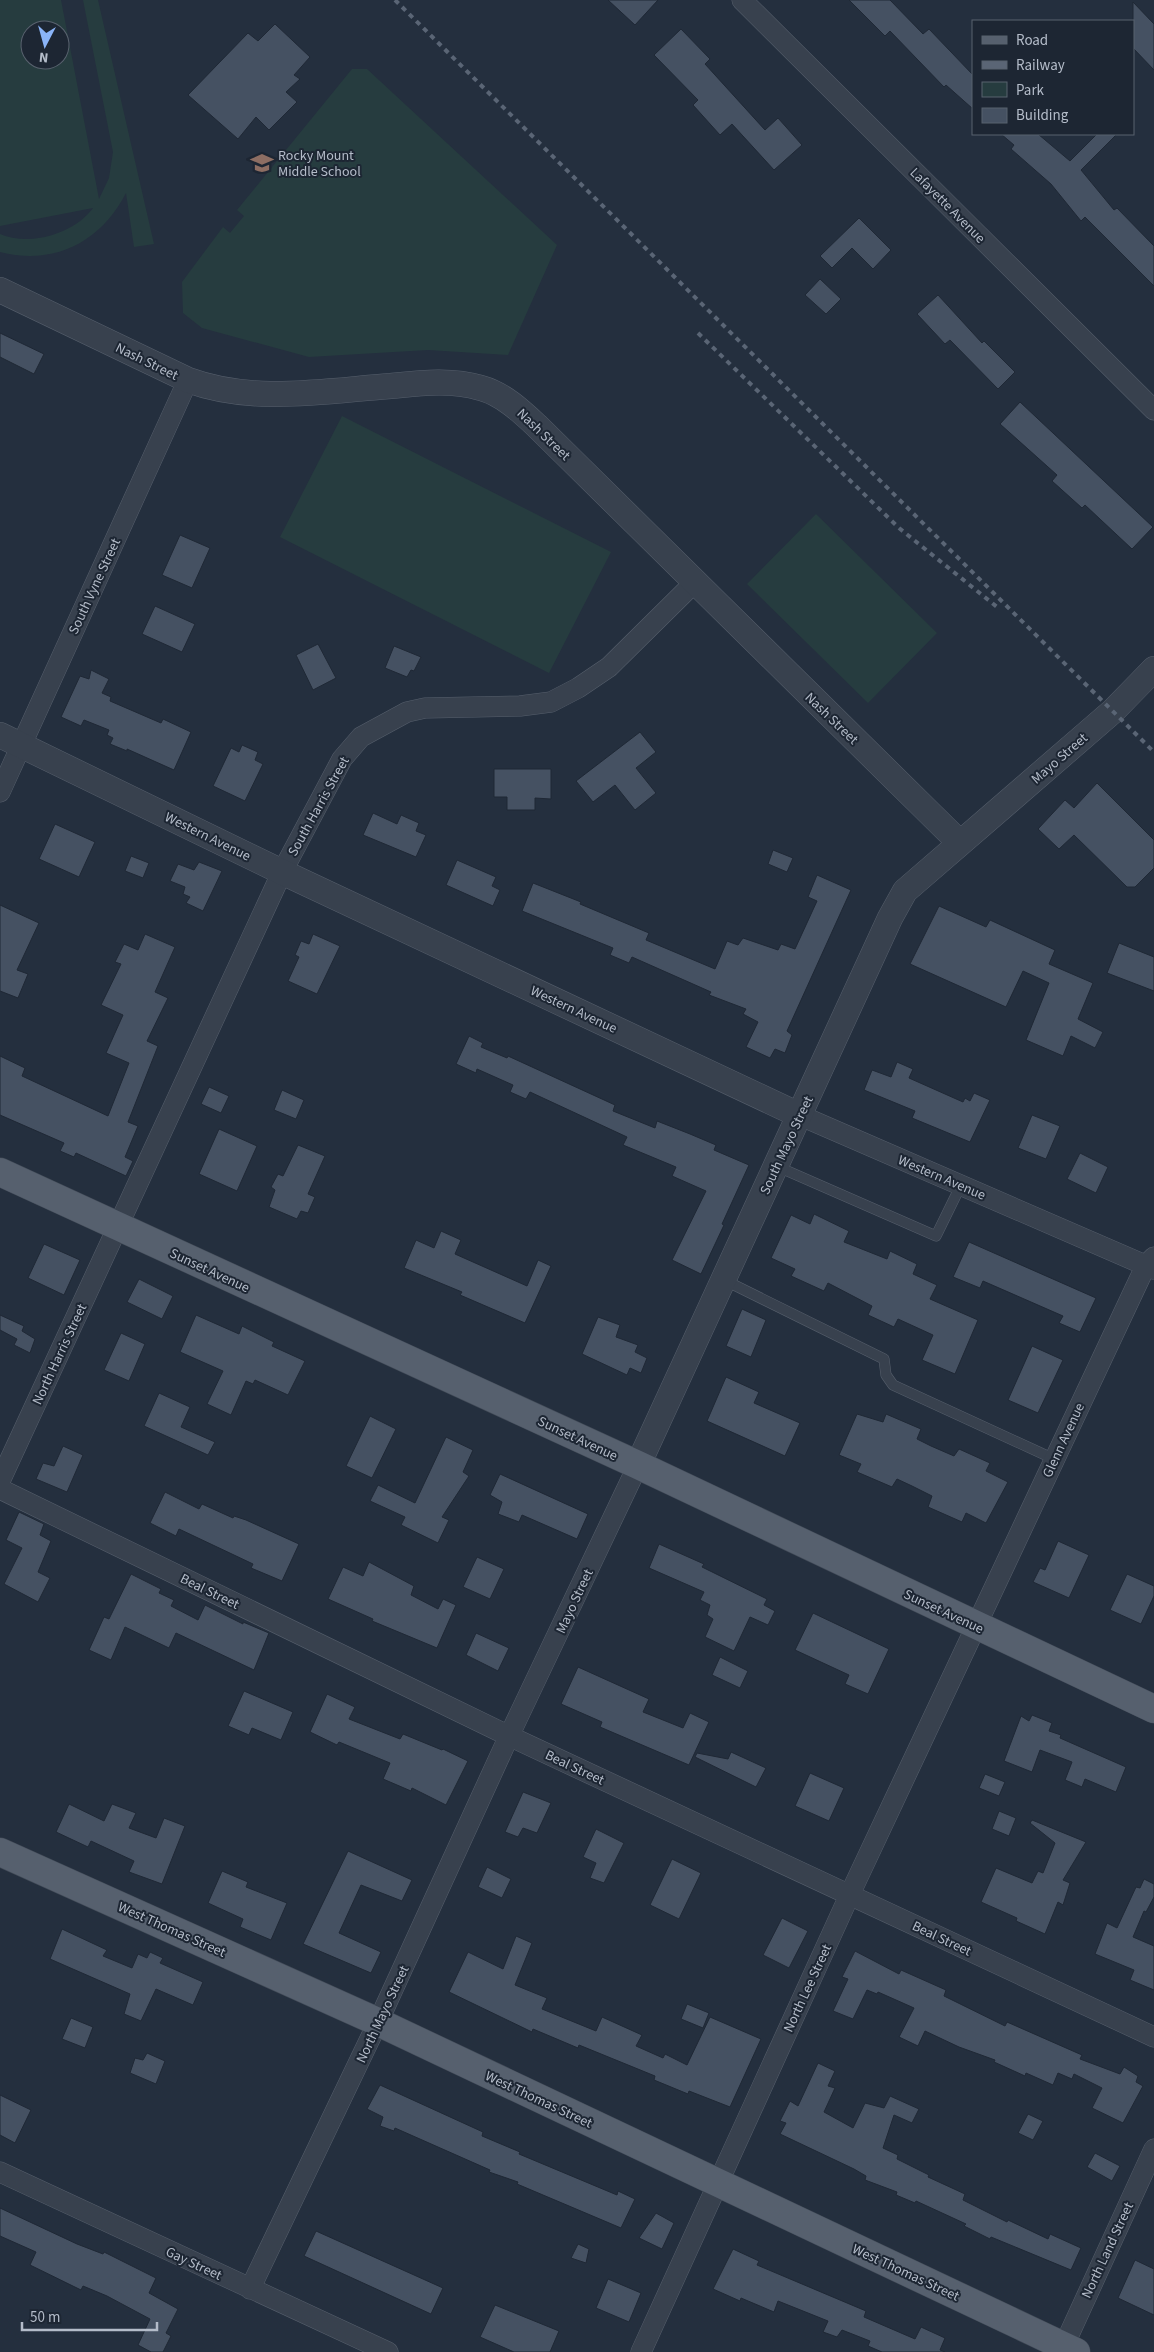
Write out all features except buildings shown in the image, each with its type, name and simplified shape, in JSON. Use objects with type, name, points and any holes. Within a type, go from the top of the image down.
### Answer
[{"type":"main road","name":"Sunset Avenue","points":[[0,1172],[638,1465],[1154,1709]]},
{"type":"main road","name":"West Thomas Street","points":[[0,1852],[378,2022],[1067,2350]]},
{"type":"street","name":"Lafayette Avenue","points":[[742,0],[1154,410]]},
{"type":"street","name":"Nash Street","points":[[0,290],[188,380],[210,388],[250,394],[308,392],[422,383],[464,384],[483,388],[521,410],[959,842]]},
{"type":"street","name":"South Vyne Street","points":[[0,792],[11,741],[188,380]]},
{"type":"street","name":"South Harris Street","points":[[118,1227],[282,872],[342,759],[361,737],[407,712],[425,708],[520,706],[552,702],[578,688],[609,667],[695,582]]},
{"type":"street","name":"Mayo Street","points":[[959,842],[1113,712],[1154,669]]},
{"type":"street","name":"Western Avenue","points":[[11,741],[282,872],[799,1115],[1151,1264]]},
{"type":"street","name":"South Mayo Street","points":[[638,1465],[890,918],[905,891],[959,842]]},
{"type":"street","name":"North Harris Street","points":[[0,1481],[118,1227]]},
{"type":"street","name":"Glenn Avenue","points":[[975,1625],[1054,1459],[1151,1264]]},
{"type":"street","name":"Mayo Street","points":[[509,1736],[638,1465]]},
{"type":"street","name":"Beal Street","points":[[0,1489],[509,1736],[1154,2037]]},
{"type":"street","name":"North Lee Street","points":[[641,2352],[975,1625]]},
{"type":"street","name":"North Mayo Street","points":[[250,2289],[378,2022],[509,1736]]},
{"type":"street","name":"North Land Street","points":[[1067,2350],[1154,2149]]},
{"type":"street","name":"Gay Street","points":[[0,2172],[388,2352]]},
{"type":"lane","points":[[776,1166],[936,1236],[961,1185]]},
{"type":"lane","points":[[723,1280],[884,1359],[886,1375],[893,1385],[1054,1459]]},
{"type":"green space","points":[[0,0],[61,0],[65,20],[20,20],[20,70],[70,70],[70,47],[99,199],[109,178],[113,152],[83,0],[98,0],[154,244],[134,247],[126,193],[116,210],[103,225],[89,237],[74,246],[39,256],[0,252],[0,234],[24,239],[50,236],[75,225],[93,208],[0,226]]},
{"type":"green space","points":[[352,69],[367,69],[557,245],[508,355],[428,350],[309,357],[202,328],[183,313],[182,282],[223,227],[230,233],[244,216],[237,210]]},
{"type":"green space","points":[[342,416],[611,552],[549,673],[280,537]]},
{"type":"green space","points":[[816,514],[937,633],[868,703],[747,584]]},
{"type":"railway","points":[[395,0],[1154,752]]},
{"type":"railway","points":[[698,333],[899,528],[997,607]]},
{"type":"place","name":"Rocky Mount Middle School","points":[[262,163]]}]
